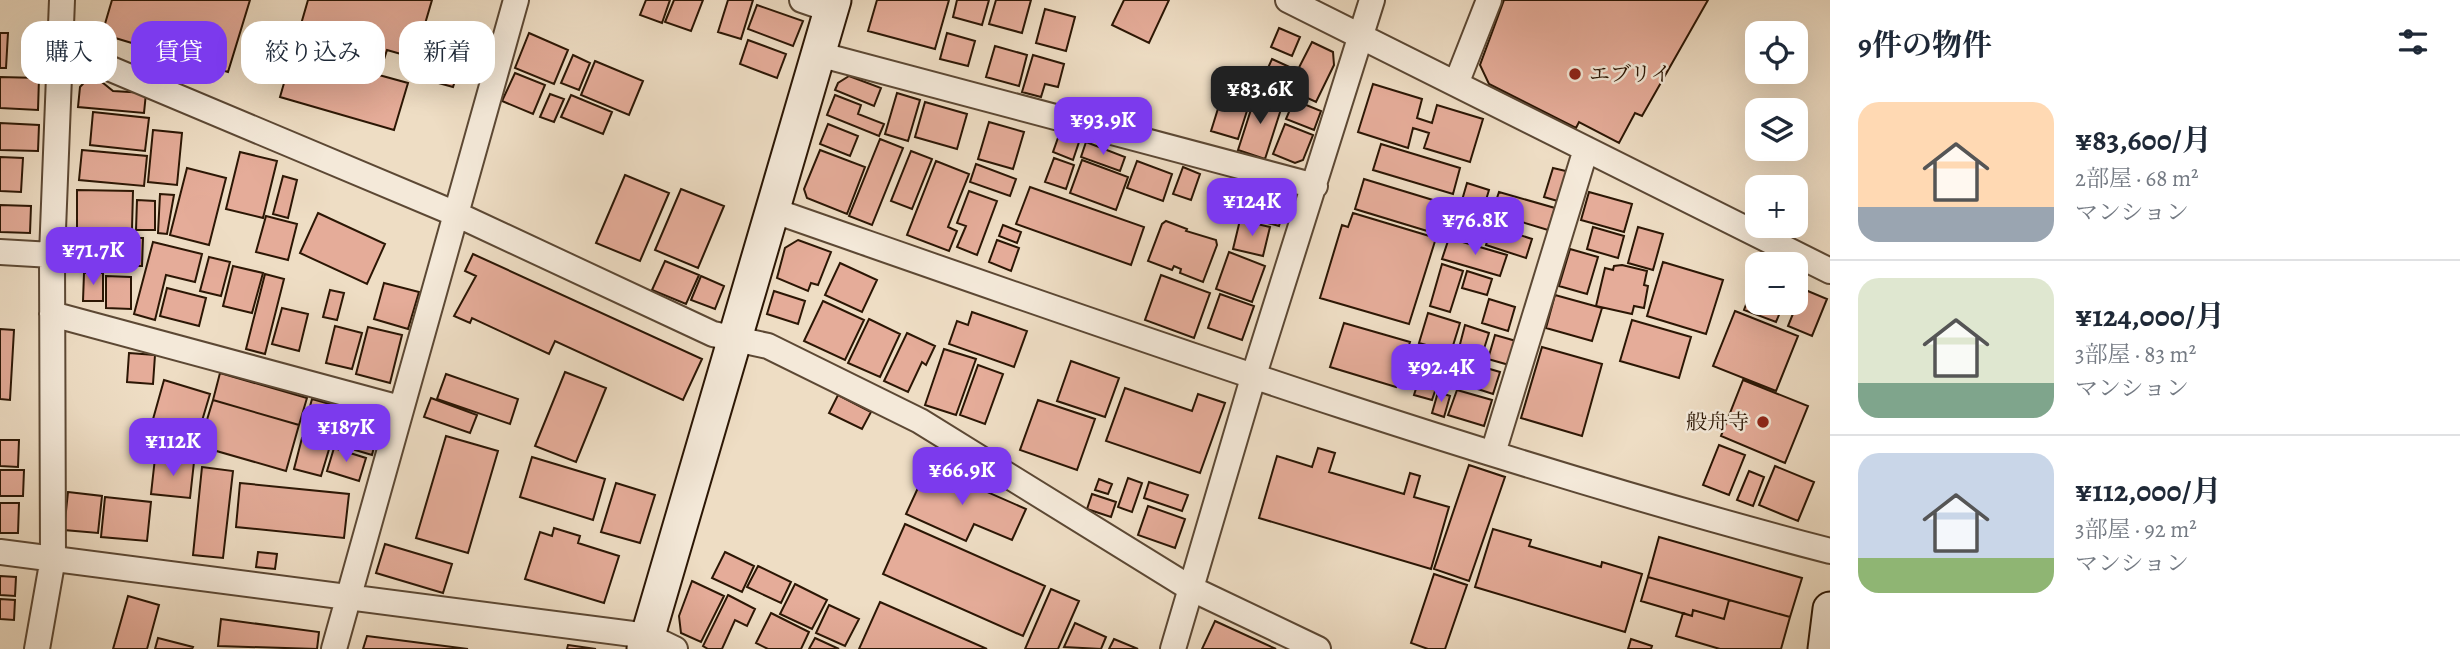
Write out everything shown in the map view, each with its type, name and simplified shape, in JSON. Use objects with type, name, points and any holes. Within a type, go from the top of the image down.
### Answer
[{"type":"street","points":[[62,0],[62,21]]},
{"type":"street","points":[[334,649],[516,0]]},
{"type":"street","points":[[1288,0],[1830,271]]},
{"type":"street","points":[[1173,649],[1253,378],[1372,0]]},
{"type":"street","points":[[1456,85],[1489,0]]},
{"type":"street","points":[[0,552],[348,598],[656,645],[734,339],[818,54],[822,3]]},
{"type":"street","points":[[818,54],[1315,186]]},
{"type":"street","points":[[117,72],[456,214],[713,334],[768,346],[920,421],[1189,588],[1318,649]]},
{"type":"street","points":[[37,649],[53,558],[52,255],[59,84]]},
{"type":"street","points":[[1493,453],[1587,149]]},
{"type":"street","points":[[772,210],[1253,378],[1493,453],[1830,551]]},
{"type":"street","points":[[0,252],[52,255]]},
{"type":"street","points":[[52,314],[400,408]]},
{"type":"street","points":[[1825,649],[1830,609]]},
{"type":"building","points":[[112,0],[250,0],[244,21],[241,21],[228,72],[227,21],[131,21],[131,43],[117,39],[117,21],[106,21]]},
{"type":"building","points":[[308,0],[432,0],[426,21],[399,21],[399,53],[387,50],[385,56],[385,21],[302,21]]},
{"type":"building","points":[[646,0],[670,0],[662,23],[640,15]]},
{"type":"building","points":[[674,0],[703,0],[691,31],[665,22]]},
{"type":"building","points":[[728,0],[753,0],[741,39],[718,32]]},
{"type":"building","points":[[877,0],[949,0],[935,49],[868,31]]},
{"type":"building","points":[[957,0],[989,0],[982,25],[953,17]]},
{"type":"building","points":[[996,0],[1031,0],[1022,33],[989,24]]},
{"type":"building","points":[[1124,0],[1169,0],[1149,43],[1112,25]]},
{"type":"building","name":"エブリイ","points":[[1504,0],[1708,0],[1642,116],[1635,113],[1619,143],[1579,122],[1576,128],[1489,84],[1480,65]]},
{"type":"building","points":[[757,5],[803,21],[793,46],[748,29]]},
{"type":"building","points":[[1045,9],[1075,17],[1066,51],[1036,43]]},
{"type":"building","points":[[1279,28],[1300,37],[1292,56],[1271,47]]},
{"type":"building","points":[[0,33],[8,33],[6,68],[0,68]]},
{"type":"building","points":[[529,33],[568,50],[554,84],[515,68]]},
{"type":"building","points":[[947,33],[975,41],[968,66],[940,59]]},
{"type":"building","points":[[748,40],[786,54],[777,78],[740,64]]},
{"type":"building","points":[[1312,42],[1333,52],[1334,65],[1316,102],[1288,89]]},
{"type":"building","points":[[995,46],[1027,55],[1019,86],[986,77]]},
{"type":"building","points":[[573,55],[590,63],[579,90],[561,83]]},
{"type":"building","points":[[1033,55],[1064,64],[1058,87],[1045,84],[1041,97],[1022,92]]},
{"type":"building","points":[[1272,59],[1294,69],[1280,100],[1258,90]]},
{"type":"building","points":[[595,61],[643,81],[629,115],[581,95]]},
{"type":"building","points":[[515,73],[545,85],[533,114],[502,101]]},
{"type":"building","points":[[849,76],[881,88],[874,106],[835,90],[838,83]]},
{"type":"building","points":[[0,77],[21,78],[21,84],[39,84],[38,110],[0,108]]},
{"type":"building","points":[[385,77],[399,81],[399,84],[408,84],[394,130],[280,97],[284,84],[385,84]]},
{"type":"building","points":[[1226,83],[1253,92],[1238,139],[1211,131]]},
{"type":"building","points":[[83,84],[104,84],[113,91],[146,93],[144,113],[78,107],[80,87]]},
{"type":"building","points":[[1373,84],[1422,99],[1417,118],[1432,123],[1437,105],[1483,119],[1470,162],[1424,148],[1429,133],[1413,128],[1408,148],[1358,132]]},
{"type":"building","points":[[897,93],[920,100],[908,141],[885,134]]},
{"type":"building","points":[[550,94],[564,99],[554,122],[540,117]]},
{"type":"building","points":[[1256,94],[1283,103],[1265,159],[1238,150]]},
{"type":"building","points":[[571,95],[612,112],[603,134],[561,117]]},
{"type":"building","points":[[835,95],[861,105],[858,114],[884,124],[879,136],[827,115]]},
{"type":"building","points":[[1294,100],[1321,111],[1314,130],[1286,119]]},
{"type":"building","points":[[925,102],[967,114],[957,149],[915,137]]},
{"type":"building","points":[[93,112],[149,118],[145,151],[90,145]]},
{"type":"building","points":[[989,122],[1024,132],[1013,169],[978,159]]},
{"type":"building","points":[[0,123],[39,125],[38,151],[0,150]]},
{"type":"building","points":[[828,124],[858,136],[850,156],[820,144]]},
{"type":"building","points":[[1285,124],[1313,135],[1303,160],[1295,163],[1273,154]]},
{"type":"building","points":[[153,130],[182,133],[177,185],[148,182]]},
{"type":"building","points":[[1059,135],[1079,142],[1073,160],[1053,152]]},
{"type":"building","points":[[880,139],[903,148],[872,225],[849,216]]},
{"type":"building","points":[[1086,142],[1125,157],[1120,171],[1081,157]]},
{"type":"building","points":[[1381,144],[1460,168],[1453,194],[1373,170]]},
{"type":"building","points":[[82,150],[147,156],[144,186],[79,180]]},
{"type":"building","points":[[820,150],[865,167],[847,214],[807,198],[804,189]]},
{"type":"building","points":[[911,151],[932,159],[912,209],[891,201]]},
{"type":"building","points":[[240,152],[277,161],[263,218],[226,209]]},
{"type":"building","points":[[0,157],[23,158],[21,192],[0,191]]},
{"type":"building","points":[[1054,158],[1074,165],[1066,189],[1045,182]]},
{"type":"building","points":[[1082,160],[1128,177],[1116,210],[1070,193]]},
{"type":"building","points":[[936,161],[969,174],[948,227],[957,231],[949,251],[907,235]]},
{"type":"building","points":[[1137,161],[1172,174],[1163,201],[1127,188]]},
{"type":"building","points":[[976,164],[1016,179],[1010,196],[970,182]]},
{"type":"building","points":[[1183,167],[1200,174],[1191,200],[1173,194]]},
{"type":"building","points":[[187,168],[226,178],[209,245],[170,235]]},
{"type":"building","points":[[1553,168],[1570,172],[1561,202],[1544,197]]},
{"type":"building","points":[[625,175],[669,193],[640,261],[596,243]]},
{"type":"building","points":[[283,176],[297,180],[288,218],[273,214]]},
{"type":"building","points":[[1364,179],[1446,204],[1437,234],[1355,209]]},
{"type":"building","points":[[1224,181],[1233,182],[1226,206],[1218,204]]},
{"type":"building","points":[[1240,183],[1281,194],[1279,204],[1285,205],[1279,226],[1231,213]]},
{"type":"building","points":[[1467,183],[1489,190],[1480,220],[1458,214]]},
{"type":"building","points":[[1030,187],[1144,227],[1131,265],[1016,224]]},
{"type":"building","points":[[681,189],[724,206],[698,268],[655,250]]},
{"type":"building","points":[[77,190],[133,191],[132,229],[77,229]]},
{"type":"building","points":[[969,191],[997,201],[977,255],[957,247],[966,226],[957,223]]},
{"type":"building","points":[[1499,192],[1555,208],[1548,230],[1492,213]]},
{"type":"building","points":[[1589,192],[1632,204],[1624,232],[1581,220]]},
{"type":"building","points":[[160,194],[174,195],[167,234],[158,233]]},
{"type":"building","points":[[137,200],[155,201],[155,230],[136,230]]},
{"type":"building","points":[[0,205],[31,206],[30,233],[0,232]]},
{"type":"building","points":[[318,213],[385,244],[367,284],[300,253]]},
{"type":"building","points":[[1353,213],[1436,238],[1409,324],[1320,298],[1342,225],[1348,227]]},
{"type":"building","points":[[266,216],[297,224],[288,260],[256,252]]},
{"type":"building","points":[[1240,220],[1270,227],[1263,256],[1233,249]]},
{"type":"building","points":[[1166,221],[1187,229],[1186,231],[1216,240],[1217,245],[1203,282],[1180,273],[1181,269],[1174,266],[1172,270],[1148,261],[1162,224]]},
{"type":"building","points":[[1003,225],[1021,232],[1017,243],[999,236]]},
{"type":"building","points":[[1492,226],[1532,239],[1526,258],[1486,245]]},
{"type":"building","points":[[1593,227],[1624,236],[1618,258],[1587,249]]},
{"type":"building","points":[[1638,227],[1663,234],[1653,270],[1628,263]]},
{"type":"building","points":[[115,238],[143,238],[142,266],[115,266]]},
{"type":"building","points":[[1449,238],[1507,255],[1500,276],[1442,259]]},
{"type":"building","points":[[81,240],[110,240],[110,264],[81,264]]},
{"type":"building","points":[[798,240],[831,252],[818,285],[811,283],[808,291],[777,278],[785,248]]},
{"type":"building","points":[[997,240],[1019,248],[1011,271],[989,262]]},
{"type":"building","points":[[153,242],[202,254],[195,282],[166,275],[155,320],[134,314]]},
{"type":"building","points":[[1570,249],[1598,257],[1587,294],[1559,286]]},
{"type":"building","points":[[1229,252],[1265,266],[1252,302],[1216,289]]},
{"type":"building","points":[[473,254],[702,359],[683,400],[555,341],[549,354],[472,318],[470,323],[454,316],[476,276],[465,271]]},
{"type":"building","points":[[209,257],[230,262],[221,296],[200,291]]},
{"type":"building","points":[[665,261],[699,275],[686,304],[652,290]]},
{"type":"building","points":[[1663,262],[1723,280],[1706,334],[1647,316]]},
{"type":"building","points":[[840,263],[877,280],[862,312],[825,295]]},
{"type":"building","points":[[1442,264],[1463,271],[1450,312],[1430,306]]},
{"type":"building","points":[[1622,265],[1647,271],[1644,285],[1648,286],[1644,308],[1634,306],[1632,314],[1596,306],[1605,268],[1613,270],[1614,266]]},
{"type":"building","points":[[233,266],[263,273],[252,313],[223,306]]},
{"type":"building","points":[[1467,271],[1492,279],[1487,295],[1462,288]]},
{"type":"building","points":[[84,273],[103,273],[103,301],[83,301]]},
{"type":"building","points":[[265,274],[284,279],[265,354],[246,349]]},
{"type":"building","points":[[1161,275],[1210,293],[1194,338],[1145,320]]},
{"type":"building","points":[[106,276],[131,277],[131,309],[106,308]]},
{"type":"building","points":[[701,276],[724,286],[715,309],[691,300]]},
{"type":"building","points":[[384,283],[419,292],[408,329],[374,319]]},
{"type":"building","points":[[167,288],[206,298],[199,326],[160,316]]},
{"type":"building","points":[[330,290],[344,293],[337,320],[323,317]]},
{"type":"building","points":[[774,291],[805,301],[798,324],[767,314]]},
{"type":"building","points":[[1808,291],[1827,299],[1812,336],[1788,326],[1792,315],[1808,315]]},
{"type":"building","points":[[1220,294],[1254,306],[1242,340],[1208,328]]},
{"type":"building","points":[[1555,295],[1602,308],[1592,341],[1546,328]]},
{"type":"building","points":[[1489,299],[1515,307],[1508,331],[1482,323]]},
{"type":"building","points":[[823,301],[864,320],[845,360],[804,341]]},
{"type":"building","points":[[282,308],[308,314],[299,351],[272,344]]},
{"type":"building","points":[[1735,311],[1798,336],[1776,391],[1713,366]]},
{"type":"building","points":[[972,312],[1027,331],[1014,367],[949,344],[957,321],[968,325]]},
{"type":"building","points":[[1428,313],[1460,323],[1451,352],[1419,343]]},
{"type":"building","points":[[1757,315],[1779,315],[1776,322]]},
{"type":"building","points":[[869,319],[900,334],[880,377],[848,363]]},
{"type":"building","points":[[1632,320],[1691,337],[1679,378],[1620,361]]},
{"type":"building","points":[[1344,323],[1410,342],[1396,387],[1330,367]]},
{"type":"building","points":[[1465,325],[1489,333],[1482,355],[1459,348]]},
{"type":"building","points":[[335,326],[362,333],[352,369],[326,363]]},
{"type":"building","points":[[368,327],[402,335],[390,383],[356,374]]},
{"type":"building","points":[[0,329],[14,330],[10,400],[0,399]]},
{"type":"building","points":[[907,333],[935,346],[926,365],[922,362],[908,392],[884,381]]},
{"type":"building","points":[[1495,335],[1516,341],[1509,365],[1488,359]]},
{"type":"building","points":[[1542,347],[1602,364],[1582,436],[1521,418]]},
{"type":"building","points":[[944,349],[976,359],[956,415],[925,405]]},
{"type":"building","points":[[1419,350],[1449,359],[1442,381],[1412,372]]},
{"type":"building","points":[[129,353],[155,355],[153,384],[127,382]]},
{"type":"building","points":[[1459,360],[1500,372],[1493,394],[1453,381]]},
{"type":"building","points":[[1071,361],[1119,378],[1105,417],[1057,401]]},
{"type":"building","points":[[978,365],[1003,374],[985,424],[960,415]]},
{"type":"building","points":[[565,372],[606,388],[576,462],[535,446]]},
{"type":"building","points":[[220,373],[307,398],[299,425],[213,400]]},
{"type":"building","points":[[446,374],[518,399],[510,424],[437,399]]},
{"type":"building","points":[[1419,379],[1437,385],[1432,400],[1414,395]]},
{"type":"building","points":[[164,380],[210,394],[193,451],[148,437]]},
{"type":"building","points":[[1743,380],[1808,406],[1785,463],[1721,436]]},
{"type":"building","points":[[1125,388],[1192,411],[1198,394],[1225,403],[1200,473],[1106,441]]},
{"type":"building","points":[[1457,390],[1492,400],[1484,426],[1448,415]]},
{"type":"building","points":[[1438,392],[1450,396],[1444,417],[1432,413]]},
{"type":"building","points":[[838,395],[871,412],[862,429],[829,413]]},
{"type":"building","points":[[431,398],[477,415],[470,433],[424,417]]},
{"type":"building","points":[[312,399],[351,410],[341,443],[303,432]]},
{"type":"building","points":[[213,400],[299,425],[286,471],[199,446]]},
{"type":"building","points":[[1038,400],[1095,419],[1077,470],[1020,450]]},
{"type":"building","points":[[355,413],[372,418],[378,431],[372,455],[345,447]]},
{"type":"building","points":[[446,436],[498,451],[468,553],[416,538]]},
{"type":"building","points":[[302,438],[330,446],[321,476],[294,469]]},
{"type":"building","points":[[0,440],[19,440],[18,467],[0,466]]},
{"type":"building","points":[[1719,445],[1745,455],[1729,495],[1703,485]]},
{"type":"building","points":[[334,448],[366,458],[359,481],[327,471]]},
{"type":"building","points":[[1318,448],[1335,453],[1329,472],[1404,494],[1410,473],[1420,476],[1414,497],[1449,507],[1431,569],[1259,518],[1277,456],[1312,467]]},
{"type":"building","points":[[532,457],[605,479],[593,520],[520,497]]},
{"type":"building","points":[[155,458],[194,462],[190,498],[151,494]]},
{"type":"building","points":[[1469,465],[1505,477],[1469,581],[1434,569]]},
{"type":"building","points":[[928,466],[1026,509],[1012,540],[974,524],[966,541],[906,514]]},
{"type":"building","points":[[1775,466],[1814,482],[1798,521],[1759,505]]},
{"type":"building","points":[[202,467],[233,471],[223,558],[193,555]]},
{"type":"building","points":[[0,470],[24,470],[23,496],[0,496]]},
{"type":"building","points":[[1749,471],[1764,477],[1753,506],[1737,500]]},
{"type":"building","points":[[1128,478],[1142,483],[1132,512],[1118,507]]},
{"type":"building","points":[[1099,479],[1112,484],[1108,494],[1095,490]]},
{"type":"building","points":[[1149,482],[1188,495],[1182,511],[1144,498]]},
{"type":"building","points":[[240,483],[349,494],[344,538],[236,527]]},
{"type":"building","points":[[616,483],[655,495],[640,543],[601,532]]},
{"type":"building","points":[[68,492],[102,496],[98,533],[64,530]]},
{"type":"building","points":[[1092,494],[1116,502],[1111,517],[1087,509]]},
{"type":"building","points":[[105,497],[151,502],[147,541],[101,537]]},
{"type":"building","points":[[0,503],[19,503],[18,533],[0,533]]},
{"type":"building","points":[[1148,506],[1185,519],[1175,548],[1138,535]]},
{"type":"building","points":[[905,524],[1045,586],[1023,636],[883,574]]},
{"type":"building","points":[[554,528],[580,536],[578,543],[619,556],[604,603],[525,579],[540,532],[552,536]]},
{"type":"building","points":[[1493,529],[1531,540],[1529,546],[1601,567],[1602,562],[1642,574],[1625,632],[1475,587]]},
{"type":"building","points":[[1659,537],[1802,578],[1790,617],[1648,577]]},
{"type":"building","points":[[385,544],[452,564],[443,593],[376,573]]},
{"type":"building","points":[[258,552],[277,554],[275,569],[256,567]]},
{"type":"building","points":[[725,552],[754,566],[742,592],[712,578]]},
{"type":"building","points":[[758,566],[791,582],[781,603],[747,587]]},
{"type":"building","points":[[1434,574],[1467,585],[1445,649],[1428,649],[1411,643]]},
{"type":"building","points":[[0,576],[16,577],[15,596],[0,595]]},
{"type":"building","points":[[1648,577],[1729,600],[1724,619],[1693,610],[1692,616],[1641,601]]},
{"type":"building","points":[[692,581],[724,596],[701,642],[681,633],[679,616]]},
{"type":"building","points":[[795,584],[827,600],[812,629],[780,614]]},
{"type":"building","points":[[1051,589],[1079,601],[1058,649],[1025,649]]},
{"type":"building","points":[[728,595],[755,609],[747,626],[735,620],[722,649],[708,649],[703,646]]},
{"type":"building","points":[[128,596],[159,605],[147,649],[113,649]]},
{"type":"building","points":[[0,599],[15,600],[14,620],[0,619]]},
{"type":"building","points":[[1729,600],[1790,617],[1781,649],[1720,649],[1676,636],[1683,613],[1692,616],[1693,610],[1724,619]]},
{"type":"building","points":[[880,602],[987,649],[859,649]]},
{"type":"building","points":[[829,605],[859,619],[845,646],[816,633]]},
{"type":"building","points":[[771,613],[809,632],[801,649],[768,649],[756,643]]},
{"type":"building","points":[[221,619],[319,632],[317,649],[218,646]]},
{"type":"building","points":[[1215,621],[1276,649],[1202,649]]},
{"type":"building","points":[[1075,623],[1106,637],[1101,649],[1064,647]]},
{"type":"building","points":[[367,636],[468,649],[363,649]]},
{"type":"building","points":[[158,638],[193,647],[155,649]]},
{"type":"building","points":[[815,638],[839,649],[809,649]]},
{"type":"building","points":[[1114,639],[1138,649],[1109,649]]},
{"type":"building","points":[[1631,639],[1652,646],[1651,649],[1628,649]]},
{"type":"building","points":[[568,645],[596,649],[567,649]]},
{"type":"place","name":"エブリイ","points":[[1575,74]]},
{"type":"place","name":"般舟寺","points":[[1763,422]]}]
